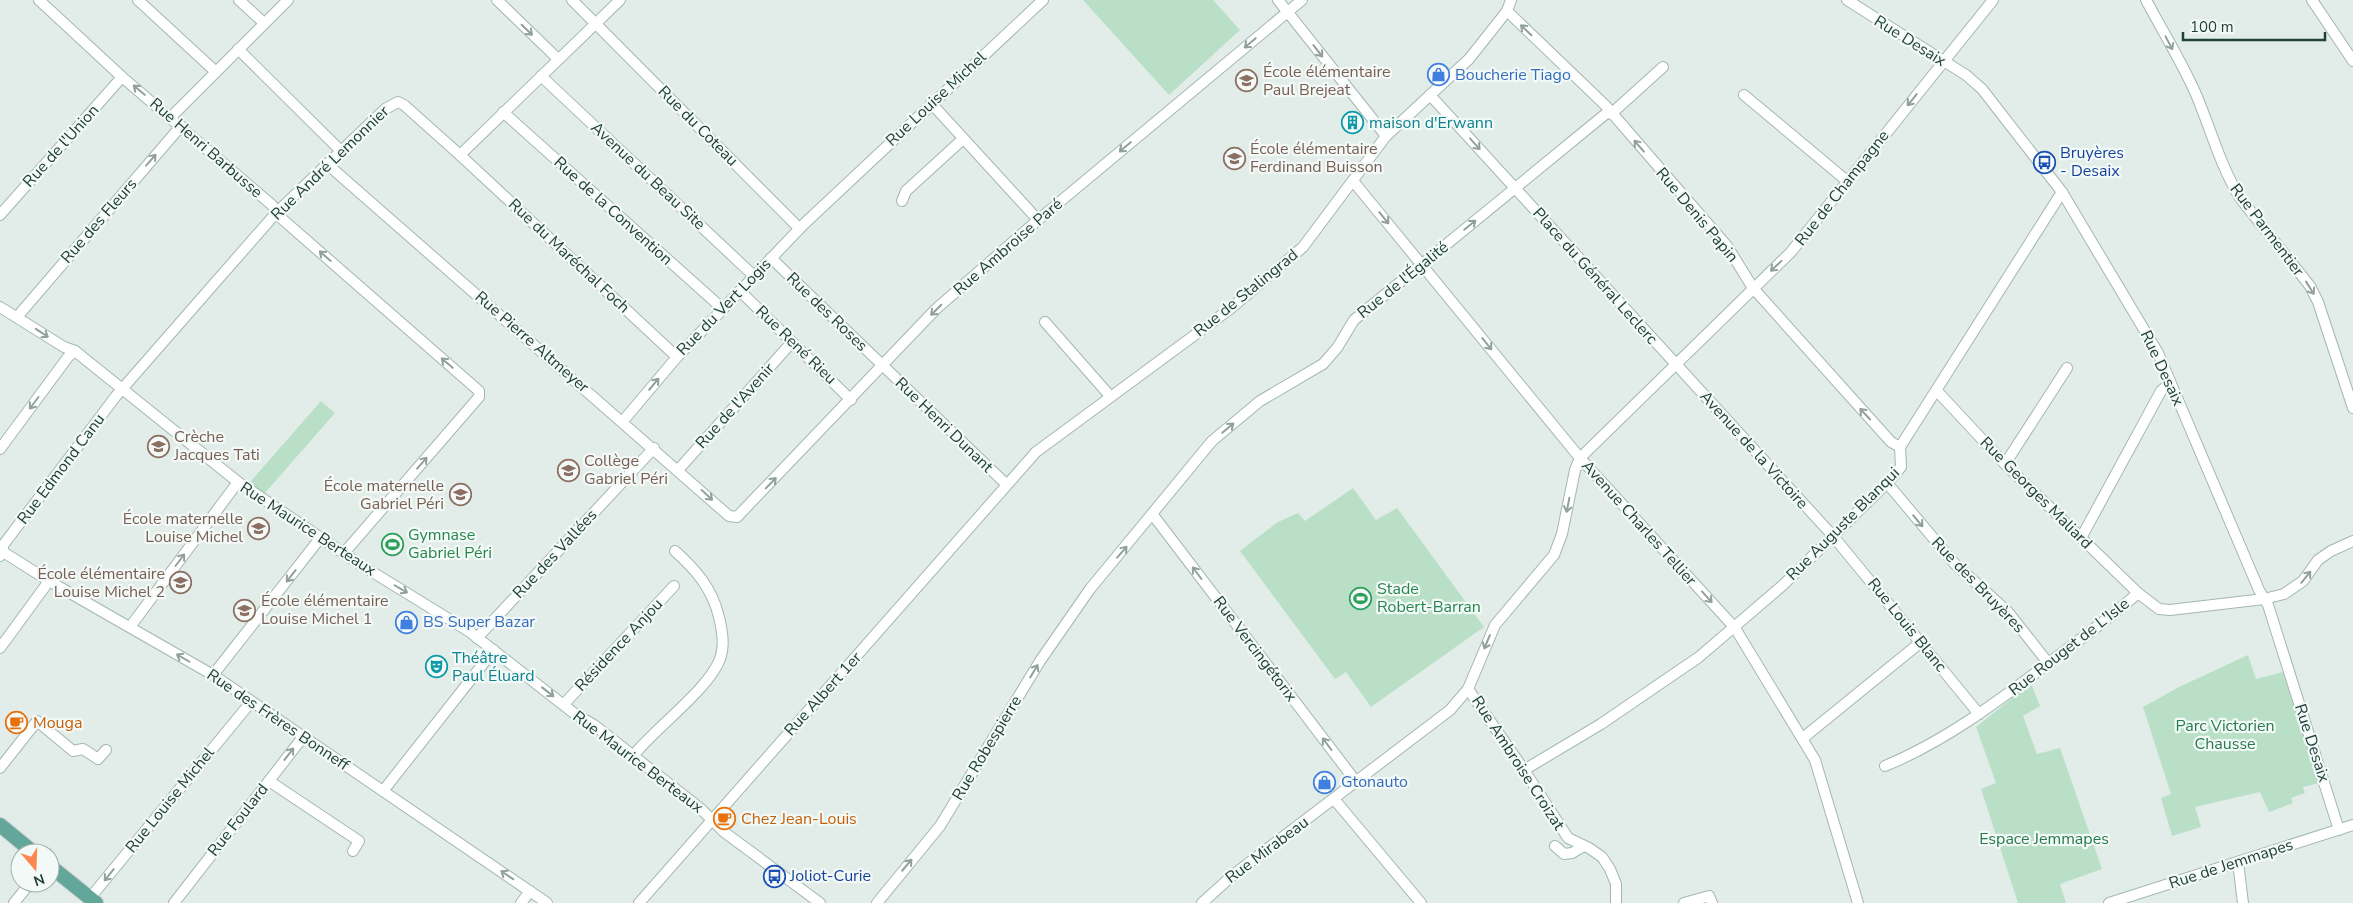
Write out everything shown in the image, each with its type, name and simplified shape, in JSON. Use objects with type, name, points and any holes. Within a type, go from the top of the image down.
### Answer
[{"type":"main road","points":[[0,825],[22,843]]},
{"type":"main road","points":[[60,874],[93,900]]},
{"type":"street","name":"Rue Henri Barbusse","points":[[39,0],[122,77],[171,117],[480,391],[480,397],[344,553]]},
{"type":"street","points":[[138,0],[216,72]]},
{"type":"street","points":[[239,0],[264,23]]},
{"type":"street","points":[[171,117],[288,0]]},
{"type":"street","points":[[497,0],[558,59]]},
{"type":"street","name":"Rue du Coteau","points":[[572,0],[799,228]]},
{"type":"street","points":[[460,155],[620,0]]},
{"type":"street","name":"Rue Louise Michel","points":[[830,198],[1043,0]]},
{"type":"street","points":[[1278,0],[1386,136]]},
{"type":"street","name":"Rue Ambroise Paré","points":[[736,516],[851,400],[936,309],[1038,220],[1302,0]]},
{"type":"street","name":"Rue de Stalingrad","points":[[1006,484],[1036,452],[1273,275],[1303,247],[1386,136],[1469,59],[1507,11],[1511,0]]},
{"type":"street","name":"Rue Desaix","points":[[1847,0],[1942,62],[1966,75],[1982,89],[2062,192],[2158,353],[2268,605],[2339,830]]},
{"type":"street","name":"Rue de Champagne","points":[[1580,458],[1675,363],[1756,292],[1791,252],[1993,0]]},
{"type":"street","name":"Rue Parmentier","points":[[2146,0],[2195,91],[2223,169],[2230,182],[2240,198],[2310,286],[2318,302],[2353,408]]},
{"type":"street","points":[[2312,0],[2353,61]]},
{"type":"street","name":"Rue Denis Papin","points":[[1507,11],[1604,105],[1726,246],[1756,292],[1885,436],[1900,447]]},
{"type":"street","points":[[238,49],[341,151]]},
{"type":"street","name":"Rue de l'Égalité","points":[[1090,589],[1153,515],[1212,441],[1260,401],[1323,364],[1337,348],[1354,320],[1610,113],[1663,66]]},
{"type":"street","name":"Avenue du Beau Site","points":[[541,76],[754,276]]},
{"type":"street","name":"Rue de l'Union","points":[[0,215],[122,77]]},
{"type":"street","points":[[1430,95],[1516,188]]},
{"type":"street","points":[[1744,96],[1847,181]]},
{"type":"street","name":"Rue André Lemonnier","points":[[123,389],[277,212],[385,109],[398,102],[411,109],[460,155]]},
{"type":"street","points":[[932,103],[1038,220]]},
{"type":"street","name":"Rue de la Convention","points":[[503,112],[723,309]]},
{"type":"street","name":"Rue des Fleurs","points":[[17,317],[181,126]]},
{"type":"street","points":[[902,201],[906,191],[962,138]]},
{"type":"street","name":"Rue du Maréchal Foch","points":[[460,155],[677,357]]},
{"type":"street","name":"Rue Pierre Altmeyer","points":[[327,164],[654,448],[729,516],[736,516]]},
{"type":"street","name":"Avenue Charles Tellier","points":[[1353,181],[1580,458],[1735,628],[1803,738],[1820,773],[1858,903]]},
{"type":"street","name":"Place du Général Leclerc","points":[[1516,188],[1675,363]]},
{"type":"street","name":"Rue Auguste Blanqui","points":[[1524,770],[1601,724],[1699,657],[1735,628],[1887,483],[1901,467],[1900,447],[2062,192]]},
{"type":"street","name":"Rue du Vert Logis","points":[[623,421],[677,357],[799,228],[830,198]]},
{"type":"street","name":"Rue des Roses","points":[[771,258],[883,366]]},
{"type":"street","name":"Rue René Rieu","points":[[740,291],[851,400]]},
{"type":"street","name":"Rue Maurice Berteaux","points":[[0,307],[64,347],[75,351],[238,482],[494,650],[576,714],[594,725],[714,820],[724,832],[820,903]]},
{"type":"street","points":[[1045,322],[1110,396]]},
{"type":"street","name":"Rue de l'Avenir","points":[[679,470],[792,342]]},
{"type":"street","points":[[0,449],[68,357],[75,351]]},
{"type":"street","name":"Avenue de la Victoire","points":[[1675,363],[1833,536]]},
{"type":"street","name":"Rue Henri Dunant","points":[[883,366],[1006,484]]},
{"type":"street","points":[[2005,464],[2067,368]]},
{"type":"street","points":[[2081,538],[2161,391],[2170,383]]},
{"type":"street","name":"Rue Edmond Canu","points":[[1,553],[4,544],[123,389]]},
{"type":"street","name":"Rue Georges Maliard","points":[[1937,391],[2005,464],[2138,593]]},
{"type":"street","name":"Rue des Vallées","points":[[477,638],[654,448]]},
{"type":"street","name":"Rue Mirabeau","points":[[1202,903],[1233,875],[1357,783],[1450,710],[1468,689],[1495,625],[1554,554],[1562,534],[1575,470],[1580,458]]},
{"type":"street","points":[[130,627],[238,482]]},
{"type":"street","name":"Rue des Bruyères","points":[[1887,483],[1955,564],[2008,612],[2049,664]]},
{"type":"street","name":"Rue Albert 1er","points":[[640,903],[1006,484]]},
{"type":"street","name":"Rue Vercingétorix","points":[[1153,515],[1357,783]]},
{"type":"street","name":"Rue Louis Blanc","points":[[1833,536],[1979,714]]},
{"type":"street","points":[[213,675],[321,537]]},
{"type":"street","name":"Rue Rouget de L'Isle","points":[[1885,766],[1908,756],[1979,714],[2049,664],[2138,593],[2160,609],[2170,610],[2264,599],[2284,594],[2294,589],[2318,560],[2331,551],[2353,541]]},
{"type":"street","points":[[633,756],[704,682],[720,658],[723,633],[711,591],[697,570],[675,551]]},
{"type":"street","name":"Rue des Frères Bonneff","points":[[1,553],[213,675],[547,903]]},
{"type":"street","points":[[0,648],[49,581]]},
{"type":"street","name":"Résidence Anjou","points":[[564,704],[674,586]]},
{"type":"street","name":"Rue Robespierre","points":[[877,903],[940,826],[1040,661],[1090,589]]},
{"type":"street","points":[[1803,738],[1921,642]]},
{"type":"street","points":[[383,791],[494,650]]},
{"type":"street","name":"Rue Ambroise Croizat","points":[[1468,689],[1568,838],[1602,857],[1610,869],[1616,884],[1616,903]]},
{"type":"street","name":"Rue Louise Michel","points":[[93,900],[251,702]]},
{"type":"street","points":[[0,768],[37,721],[73,751],[83,748],[98,759],[106,750]]},
{"type":"street","name":"Rue Foulard","points":[[174,903],[302,737]]},
{"type":"street","points":[[269,780],[360,841],[353,851]]},
{"type":"street","points":[[1334,799],[1421,903]]},
{"type":"street","name":"Rue de Jemmapes","points":[[2109,903],[2353,825]]},
{"type":"street","points":[[1555,846],[1564,854],[1572,853],[1584,846]]},
{"type":"street","points":[[2238,862],[2243,903]]},
{"type":"street","points":[[522,903],[530,891]]},
{"type":"street","points":[[14,903],[22,893]]},
{"type":"street","points":[[1684,903],[1709,896],[1712,903]]},
{"type":"green space","points":[[1083,0],[1213,0],[1240,30],[1169,95]]},
{"type":"green space","points":[[321,401],[335,413],[264,494],[250,482]]},
{"type":"green space","name":"Stade Robert-Barran","points":[[1353,488],[1376,520],[1397,508],[1484,627],[1371,707],[1346,672],[1335,679],[1240,551],[1278,522],[1298,513],[1305,521]]},
{"type":"green space","name":"Parc Victorien Chausse","points":[[2248,655],[2256,679],[2283,672],[2319,783],[2303,787],[2305,793],[2291,798],[2293,803],[2269,812],[2260,792],[2195,807],[2201,827],[2172,836],[2161,798],[2171,794],[2143,707],[2179,687]]},
{"type":"green space","name":"Espace Jemmapes","points":[[2031,683],[2040,706],[2023,716],[2037,754],[2060,748],[2102,869],[2060,884],[2066,903],[2018,903],[1981,789],[1996,783],[1976,727]]},
{"type":"place","name":"Boucherie Tiago","points":[[1439,75]]},
{"type":"place","name":"École élémentaire Paul Brejeat","points":[[1247,81]]},
{"type":"place","name":"maison d'Erwann","points":[[1353,123]]},
{"type":"place","name":"École élémentaire Ferdinand Buisson","points":[[1234,158]]},
{"type":"place","name":"Bruyères - Desaix","points":[[2044,162]]},
{"type":"place","name":"Crèche Jacques Tati","points":[[158,446]]},
{"type":"place","name":"Collège Gabriel Péri","points":[[568,470]]},
{"type":"place","name":"École maternelle Gabriel Péri","points":[[460,495]]},
{"type":"place","name":"École maternelle Louise Michel","points":[[259,528]]},
{"type":"place","name":"Gymnase Gabriel Péri","points":[[392,544]]},
{"type":"place","name":"École élémentaire Louise Michel 2","points":[[181,583]]},
{"type":"place","name":"Stade Robert-Barran","points":[[1361,598]]},
{"type":"place","name":"École élémentaire Louise Michel 1","points":[[245,610]]},
{"type":"place","name":"BS Super Bazar","points":[[407,622]]},
{"type":"place","name":"Théâtre Paul Éluard","points":[[436,667]]},
{"type":"place","name":"Mouga","points":[[17,723]]},
{"type":"place","name":"Gtonauto","points":[[1325,782]]},
{"type":"place","name":"Chez Jean-Louis","points":[[725,819]]},
{"type":"place","name":"Joliot-Curie","points":[[774,876]]}]
